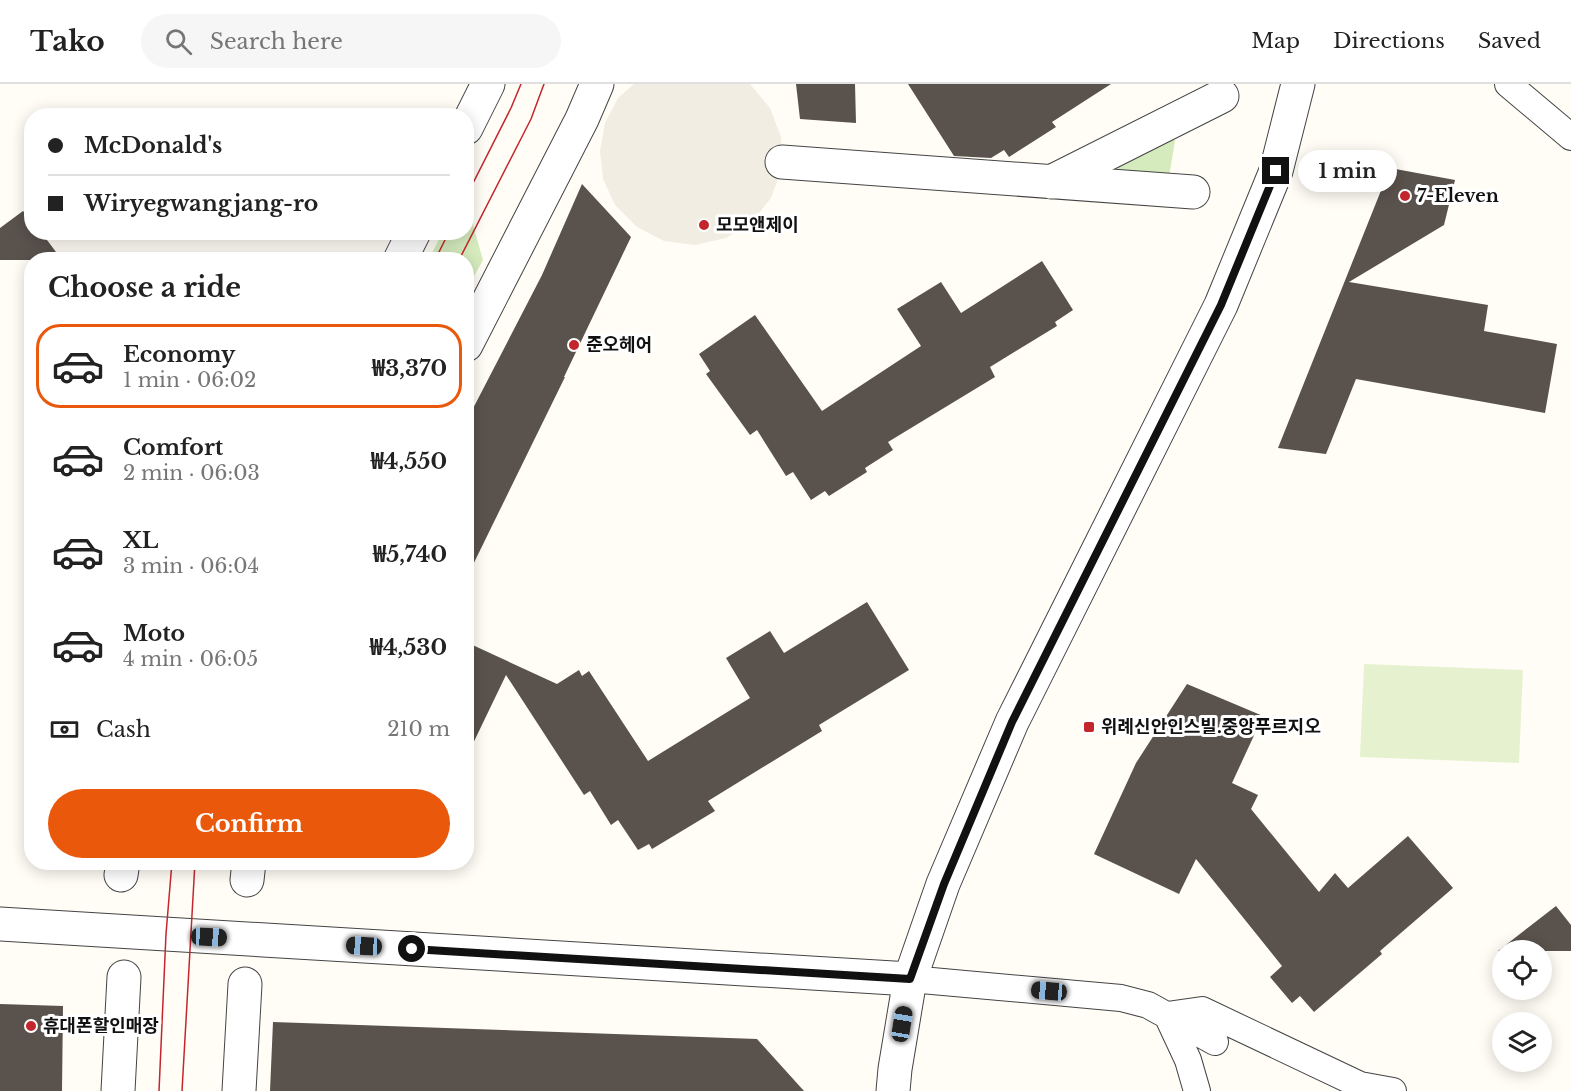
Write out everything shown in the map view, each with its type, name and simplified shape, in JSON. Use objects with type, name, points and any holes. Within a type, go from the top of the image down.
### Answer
[{"type":"street","points":[[474,112],[488,84]]},
{"type":"street","points":[[893,1091],[910,979],[944,884],[1012,722],[1221,305],[1276,171],[1298,84]]},
{"type":"street","points":[[1051,182],[1222,96]]},
{"type":"street","points":[[474,330],[598,101]]},
{"type":"street","points":[[782,162],[1193,192]]},
{"type":"street","points":[[0,924],[910,979]]},
{"type":"street","points":[[118,1091],[124,977]]},
{"type":"street","points":[[239,1091],[245,984]]},
{"type":"lane","points":[[1508,84],[1571,136]]},
{"type":"lane","points":[[910,979],[1121,998],[1149,1005],[1215,1042]]},
{"type":"lane","points":[[1167,1015],[1202,1010],[1360,1086],[1393,1091]]},
{"type":"lane","points":[[1167,1015],[1188,1060],[1197,1091]]},
{"type":"green space","points":[[1172,133],[1175,141],[1169,177],[1101,174]]},
{"type":"green space","points":[[474,228],[483,260],[474,276],[474,252],[432,252],[438,240],[474,240]]},
{"type":"green space","points":[[1364,664],[1523,670],[1519,763],[1360,757]]},
{"type":"shaded area","points":[[634,84],[750,84],[770,108],[781,137],[782,168],[771,198],[752,222],[726,238],[695,245],[664,241],[637,227],[615,205],[603,179],[600,151],[605,123],[618,98]]},
{"type":"building","points":[[796,84],[855,84],[856,123],[800,119]]},
{"type":"building","points":[[908,84],[1111,84],[1052,122],[1056,127],[1009,157],[1004,150],[991,158],[954,156]]},
{"type":"building","points":[[1390,168],[1455,180],[1444,225],[1349,282],[1488,305],[1484,331],[1557,344],[1545,413],[1356,379],[1326,454],[1278,448]]},
{"type":"building","points":[[582,184],[631,237],[474,563],[474,407],[542,275]]},
{"type":"building","points":[[23,211],[24,240],[47,240],[56,252],[24,252],[24,260],[0,260],[0,228]]},
{"type":"building","points":[[1042,261],[1073,310],[1055,322],[1057,326],[990,367],[995,377],[888,442],[893,450],[865,468],[867,472],[829,496],[825,491],[811,500],[793,472],[786,476],[757,430],[750,435],[706,374],[710,371],[699,354],[755,315],[822,411],[921,346],[897,309],[941,282],[961,313]]},
{"type":"building","points":[[867,602],[909,670],[819,725],[822,731],[708,801],[715,811],[652,849],[649,844],[638,850],[618,820],[611,825],[590,791],[584,795],[506,675],[474,741],[474,646],[557,684],[579,670],[582,676],[589,671],[648,761],[750,698],[726,658],[770,631],[784,653]]},
{"type":"building","points":[[1187,684],[1263,716],[1232,783],[1258,795],[1251,809],[1319,892],[1335,873],[1348,888],[1408,836],[1453,888],[1380,951],[1382,954],[1314,1012],[1300,996],[1292,1003],[1270,977],[1282,966],[1196,859],[1179,894],[1094,854],[1136,763]]},
{"type":"building","points":[[1556,906],[1571,925],[1571,951],[1552,951],[1552,940],[1512,940]]},
{"type":"building","points":[[0,1004],[63,1006],[62,1091],[0,1091]]},
{"type":"building","points":[[273,1022],[757,1039],[804,1091],[270,1091]]},
{"type":"tram line","points":[[474,181],[521,84]]},
{"type":"tram line","points":[[474,231],[531,119],[544,84]]},
{"type":"tram line","points":[[439,252],[445,240]]},
{"type":"tram line","points":[[463,252],[469,240]]},
{"type":"tram line","points":[[159,1091],[171,870]]},
{"type":"tram line","points":[[182,1091],[195,870]]},
{"type":"place","name":"7-Eleven","points":[[1405,196]]},
{"type":"place","name":"모모앤제이","points":[[704,225]]},
{"type":"place","name":"준오헤어","points":[[574,345]]},
{"type":"place","name":"위례신안인스빌.중앙푸르지오","points":[[1089,727]]},
{"type":"place","name":"휴대폰할인매장","points":[[31,1026]]},
{"type":"route","points":[[412,949],[910,979],[944,884],[1012,722],[1221,305],[1276,171]]}]
